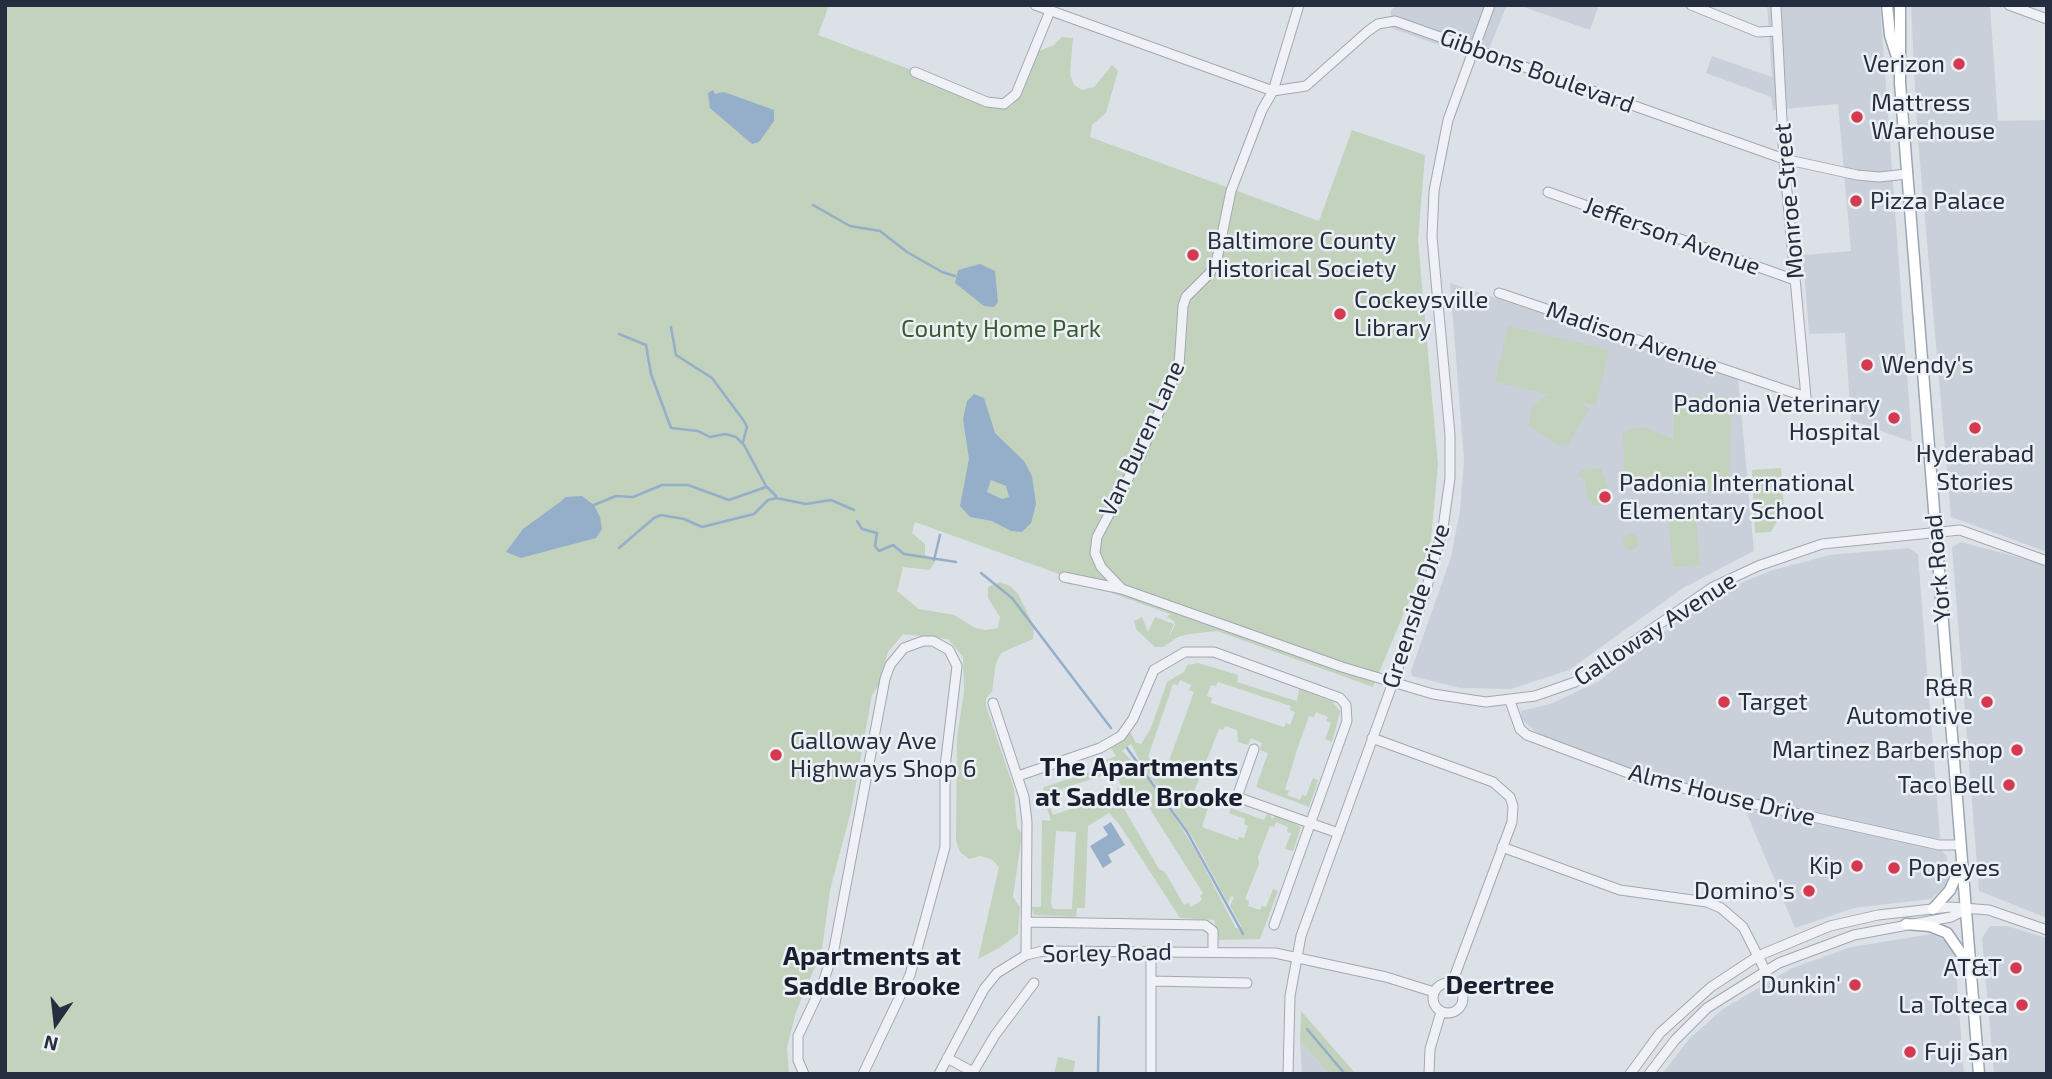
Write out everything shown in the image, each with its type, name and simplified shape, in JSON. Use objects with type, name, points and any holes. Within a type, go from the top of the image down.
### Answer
[{"type":"main road","name":"York Road","points":[[1887,5],[1890,35],[1899,63]]},
{"type":"main road","name":"York Road","points":[[1900,5],[1902,33],[1899,63],[1907,174],[1979,1074]]},
{"type":"main road","points":[[1933,909],[1950,890],[1961,865]]},
{"type":"main road","points":[[1906,924],[1937,928],[1947,933],[1970,967]]},
{"type":"street","points":[[1035,5],[1273,91],[1299,5]]},
{"type":"street","name":"Greenside Drive","points":[[1288,1074],[1287,1021],[1296,957],[1432,570],[1447,506],[1450,435],[1435,274],[1433,206],[1444,134],[1490,5]]},
{"type":"street","points":[[1691,5],[1758,32],[1777,31]]},
{"type":"street","name":"Monroe Street","points":[[1776,5],[1784,159],[1806,397]]},
{"type":"street","points":[[2009,5],[2047,19]]},
{"type":"street","points":[[915,72],[987,103],[1004,104],[1016,94],[1050,11]]},
{"type":"street","name":"Gibbons Boulevard","points":[[1273,91],[1306,86],[1368,31],[1387,21],[1406,24],[1784,159],[1857,175],[1879,177],[1907,174]]},
{"type":"street","name":"Van Buren Lane","points":[[1122,589],[1101,566],[1095,553],[1097,537],[1140,456],[1180,366],[1183,306],[1190,292],[1210,274],[1217,259],[1231,191],[1262,110],[1273,91]]},
{"type":"street","name":"Jefferson Avenue","points":[[1548,192],[1795,280]]},
{"type":"street","name":"Madison Avenue","points":[[1499,293],[1806,397]]},
{"type":"street","name":"Galloway Avenue","points":[[1064,576],[1122,589],[1342,667],[1447,698],[1510,701],[1556,690],[1575,682],[1694,598],[1758,566],[1822,544],[1960,530],[2047,561]]},
{"type":"street","points":[[804,1074],[798,1060],[798,1036],[823,983],[834,948],[885,679],[890,665],[904,649],[923,640],[949,649],[957,666],[945,767],[943,858],[910,975],[863,1074]]},
{"type":"street","points":[[1018,776],[1112,741],[1128,728],[1154,670],[1185,652],[1214,652],[1330,694],[1346,705],[1347,721],[1274,925]]},
{"type":"street","name":"Alms House Drive","points":[[1510,701],[1520,729],[1527,735],[1647,780],[1913,839],[1960,845]]},
{"type":"street","points":[[993,703],[1018,776],[1027,822],[1026,955]]},
{"type":"street","points":[[1372,738],[1493,782],[1503,789],[1513,806],[1511,822],[1452,984]]},
{"type":"street","points":[[1254,749],[1237,797],[1338,833]]},
{"type":"street","points":[[1502,847],[1620,890],[1715,905],[1737,919],[1765,970]]},
{"type":"street","points":[[1630,1074],[1660,1032],[1687,1006],[1758,956],[1846,921],[1933,909],[1989,910],[2047,930]]},
{"type":"street","points":[[1649,1074],[1695,1019],[1765,970],[1833,941],[1906,924],[1951,917],[1965,910]]},
{"type":"street","points":[[1026,922],[1205,925],[1213,931],[1213,952]]},
{"type":"street","name":"Sorley Road","points":[[939,1074],[984,989],[997,973],[1026,955],[1059,950],[1213,952],[1296,957],[1386,977],[1434,992]]},
{"type":"street","points":[[1151,951],[1151,1074]]},
{"type":"street","points":[[1151,981],[1247,983]]},
{"type":"street","points":[[947,1058],[973,1073],[1034,983]]},
{"type":"street","points":[[1452,984],[1462,992],[1463,1003],[1454,1013],[1441,1012],[1434,1005],[1434,992],[1441,985],[1452,984]]},
{"type":"street","points":[[1429,1074],[1428,1061],[1441,1012]]},
{"type":"shaded area","points":[[1398,5],[1507,5],[1484,61],[1391,28],[1391,10]]},
{"type":"shaded area","points":[[1518,5],[1599,5],[1590,30]]},
{"type":"shaded area","points":[[1767,5],[1880,5],[1912,442],[1851,420],[1845,333],[1809,334],[1803,255],[1851,251],[1838,104],[1773,110],[1771,97],[1706,73],[1712,56],[1772,77]]},
{"type":"shaded area","points":[[1911,5],[1990,5],[1998,121],[2047,120],[2047,552],[1951,517],[1917,128]]},
{"type":"shaded area","name":"Padonia International Elementary School","points":[[1450,283],[1738,378],[1754,551],[1683,588],[1569,670],[1511,689],[1460,688],[1412,676],[1411,671],[1451,557],[1460,510],[1464,460]]},
{"type":"shaded area","points":[[1961,542],[2047,565],[2047,918],[1979,891],[1952,547]]},
{"type":"shaded area","points":[[1909,548],[1918,554],[1940,838],[1935,840],[1648,776],[1537,733],[1522,719],[1521,711],[1553,703],[1599,681],[1685,616],[1743,582],[1773,570],[1830,555]]},
{"type":"shaded area","points":[[1744,807],[1941,850],[1947,856],[1947,884],[1931,899],[1854,908],[1795,928]]},
{"type":"shaded area","points":[[1990,926],[2007,926],[2047,938],[2047,1074],[1994,1074],[1982,938]]},
{"type":"shaded area","points":[[1932,934],[1948,942],[1955,957],[1964,1074],[1662,1074],[1690,1038],[1723,1009],[1792,968],[1851,947]]},
{"type":"shaded area","points":[[1300,1041],[1329,1074],[1302,1074]]},
{"type":"green space","name":"County Home Park","points":[[5,5],[829,5],[818,35],[1011,107],[1025,86],[1039,51],[1054,45],[1062,37],[1073,38],[1070,74],[1074,85],[1082,90],[1094,87],[1112,65],[1118,71],[1106,113],[1092,125],[1090,137],[1319,221],[1352,130],[1425,155],[1418,240],[1438,465],[1431,539],[1425,563],[1373,687],[1217,631],[1178,637],[1163,647],[1155,647],[1136,629],[1134,621],[1142,617],[1148,632],[1155,617],[1174,624],[1167,642],[1175,625],[1174,621],[1167,617],[1170,614],[915,522],[912,533],[925,544],[925,555],[936,560],[930,570],[903,567],[897,591],[919,609],[954,615],[975,628],[986,630],[998,628],[1000,617],[988,598],[988,587],[1000,582],[1010,586],[1018,594],[1034,626],[1033,639],[1001,653],[996,663],[992,692],[986,698],[986,706],[1014,789],[1017,827],[1022,834],[1013,897],[1020,907],[1018,934],[999,948],[978,959],[999,867],[991,859],[980,856],[969,859],[960,852],[956,841],[957,738],[964,692],[963,657],[948,639],[903,634],[888,652],[879,685],[872,695],[851,811],[830,890],[822,950],[796,1012],[787,1047],[789,1074],[5,1074]]},
{"type":"green space","points":[[1508,326],[1609,350],[1596,405],[1582,402],[1589,410],[1568,444],[1559,446],[1528,426],[1532,406],[1548,394],[1495,382]]},
{"type":"green space","points":[[1674,397],[1731,397],[1730,489],[1673,488],[1673,483],[1631,483],[1625,476],[1623,433],[1633,428],[1645,427],[1673,439]]},
{"type":"green space","points":[[1601,468],[1608,489],[1608,500],[1603,506],[1594,506],[1588,500],[1585,481],[1578,475],[1582,470]]},
{"type":"green space","points":[[1781,468],[1784,508],[1771,532],[1755,533],[1752,470]]},
{"type":"green space","points":[[1695,511],[1700,565],[1673,567],[1668,514]]},
{"type":"green space","points":[[1628,534],[1634,534],[1639,542],[1637,548],[1628,550],[1623,545],[1623,539]]},
{"type":"green space","points":[[1198,663],[1238,675],[1237,682],[1297,701],[1299,689],[1333,702],[1340,712],[1332,742],[1325,739],[1331,723],[1326,721],[1328,717],[1316,712],[1314,717],[1309,716],[1298,747],[1285,789],[1289,791],[1287,795],[1300,800],[1302,795],[1306,796],[1313,778],[1318,780],[1309,807],[1256,787],[1268,753],[1260,750],[1262,743],[1251,738],[1248,745],[1238,742],[1237,730],[1225,726],[1223,730],[1219,729],[1192,797],[1191,802],[1208,808],[1202,827],[1238,840],[1239,837],[1244,838],[1248,826],[1244,824],[1245,819],[1229,813],[1231,808],[1264,820],[1268,812],[1272,814],[1272,819],[1276,815],[1301,827],[1293,851],[1285,849],[1291,833],[1287,832],[1288,827],[1276,822],[1274,827],[1270,826],[1258,857],[1259,864],[1245,899],[1249,901],[1248,906],[1260,910],[1262,906],[1266,907],[1273,889],[1278,891],[1260,939],[1219,940],[1214,920],[1180,918],[1119,824],[1109,813],[1088,826],[1085,908],[1077,908],[1076,917],[1034,915],[1031,907],[1041,907],[1042,820],[1051,821],[1042,792],[1044,787],[1087,773],[1095,769],[1098,763],[1116,756],[1111,748],[1131,733],[1136,743],[1141,744],[1151,728],[1167,682],[1184,672],[1187,665]],"holes":[[[1180,680],[1191,685],[1189,690],[1194,692],[1168,764],[1164,763],[1162,767],[1150,763],[1151,759],[1148,757],[1173,684],[1178,685]],[[1218,682],[1291,706],[1290,710],[1295,712],[1290,725],[1286,723],[1284,727],[1211,703],[1212,698],[1207,696],[1211,685],[1216,686]],[[1131,744],[1140,762],[1193,838],[1228,903],[1231,896],[1234,897],[1230,906],[1241,926],[1240,930],[1235,927],[1197,853],[1161,795],[1141,769],[1122,751]],[[1110,773],[1112,776],[1117,775],[1121,786],[1117,788],[1118,793],[1053,815],[1046,794]],[[1141,795],[1203,893],[1200,896],[1202,900],[1191,907],[1188,903],[1184,905],[1165,872],[1159,869],[1123,807]],[[1056,831],[1076,832],[1072,909],[1053,909],[1051,903]]]},
{"type":"green space","points":[[1301,1011],[1356,1074],[1329,1074],[1300,1041]]},
{"type":"green space","points":[[1058,1057],[1075,1061],[1073,1074],[1054,1074]]},
{"type":"water","points":[[713,90],[715,94],[724,92],[774,110],[774,121],[759,142],[752,144],[710,108],[708,93]]},
{"type":"water","points":[[980,264],[995,271],[998,302],[994,307],[984,306],[955,283],[958,270]]},
{"type":"water","points":[[974,394],[984,398],[995,433],[1024,461],[1032,476],[1036,504],[1031,523],[1022,532],[1011,531],[992,521],[970,517],[960,506],[969,459],[963,419],[967,401]],"holes":[[[991,480],[1006,486],[1009,497],[1002,499],[987,492]]]},
{"type":"water","points":[[582,496],[594,505],[600,517],[602,529],[596,538],[521,558],[506,552],[523,529],[566,497]]},
{"type":"water","points":[[1111,822],[1125,845],[1108,855],[1112,862],[1103,868],[1090,846],[1108,835],[1103,827]]},
{"type":"waterway","points":[[813,205],[850,226],[880,231],[907,252],[942,272],[955,276]]},
{"type":"waterway","points":[[671,327],[676,355],[712,378],[744,421],[747,427],[743,442]]},
{"type":"waterway","points":[[619,334],[646,345],[651,374],[671,428],[698,431],[710,437],[725,434],[736,437],[744,445],[766,486],[776,496]]},
{"type":"waterway","points":[[594,505],[616,496],[633,497],[662,485],[688,485],[729,500],[766,487]]},
{"type":"waterway","points":[[619,548],[661,515],[684,519],[702,527],[754,514],[768,500],[776,498],[806,504],[831,500],[854,510]]},
{"type":"waterway","points":[[857,521],[862,529],[877,533],[875,546],[879,551],[893,545],[904,554],[956,562]]},
{"type":"waterway","points":[[934,560],[940,535]]},
{"type":"waterway","points":[[981,573],[1012,598],[1111,728]]},
{"type":"waterway","points":[[1127,748],[1187,832],[1243,934]]},
{"type":"waterway","points":[[1098,1074],[1099,1017]]},
{"type":"waterway","points":[[1307,1029],[1345,1074]]},
{"type":"place","name":"Verizon","points":[[1959,64]]},
{"type":"place","name":"Mattress Warehouse","points":[[1857,117]]},
{"type":"place","name":"Pizza Palace","points":[[1856,201]]},
{"type":"place","name":"Baltimore County Historical Society","points":[[1193,255]]},
{"type":"place","name":"Cockeysville Library","points":[[1340,314]]},
{"type":"place","name":"Wendy's","points":[[1867,365]]},
{"type":"place","name":"Padonia Veterinary Hospital","points":[[1894,418]]},
{"type":"place","name":"Hyderabad Stories","points":[[1975,428]]},
{"type":"place","name":"Padonia International Elementary School","points":[[1605,497]]},
{"type":"place","name":"Target","points":[[1724,702]]},
{"type":"place","name":"R&R Automotive","points":[[1987,702]]},
{"type":"place","name":"Martinez Barbershop","points":[[2017,750]]},
{"type":"place","name":"Galloway Ave Highways Shop 6","points":[[776,755]]},
{"type":"place","name":"Taco Bell","points":[[2009,785]]},
{"type":"place","name":"Kip","points":[[1857,866]]},
{"type":"place","name":"Popeyes","points":[[1894,868]]},
{"type":"place","name":"Domino's","points":[[1809,891]]},
{"type":"place","name":"AT&T","points":[[2016,968]]},
{"type":"place","name":"Dunkin'","points":[[1855,985]]},
{"type":"place","name":"La Tolteca","points":[[2022,1005]]},
{"type":"place","name":"Fuji San","points":[[1910,1052]]},
{"type":"district","name":"The Apartments at Saddle Brooke","points":[[1139,782]]},
{"type":"district","name":"Apartments at Saddle Brooke","points":[[872,971]]},
{"type":"district","name":"Deertree","points":[[1500,985]]}]
